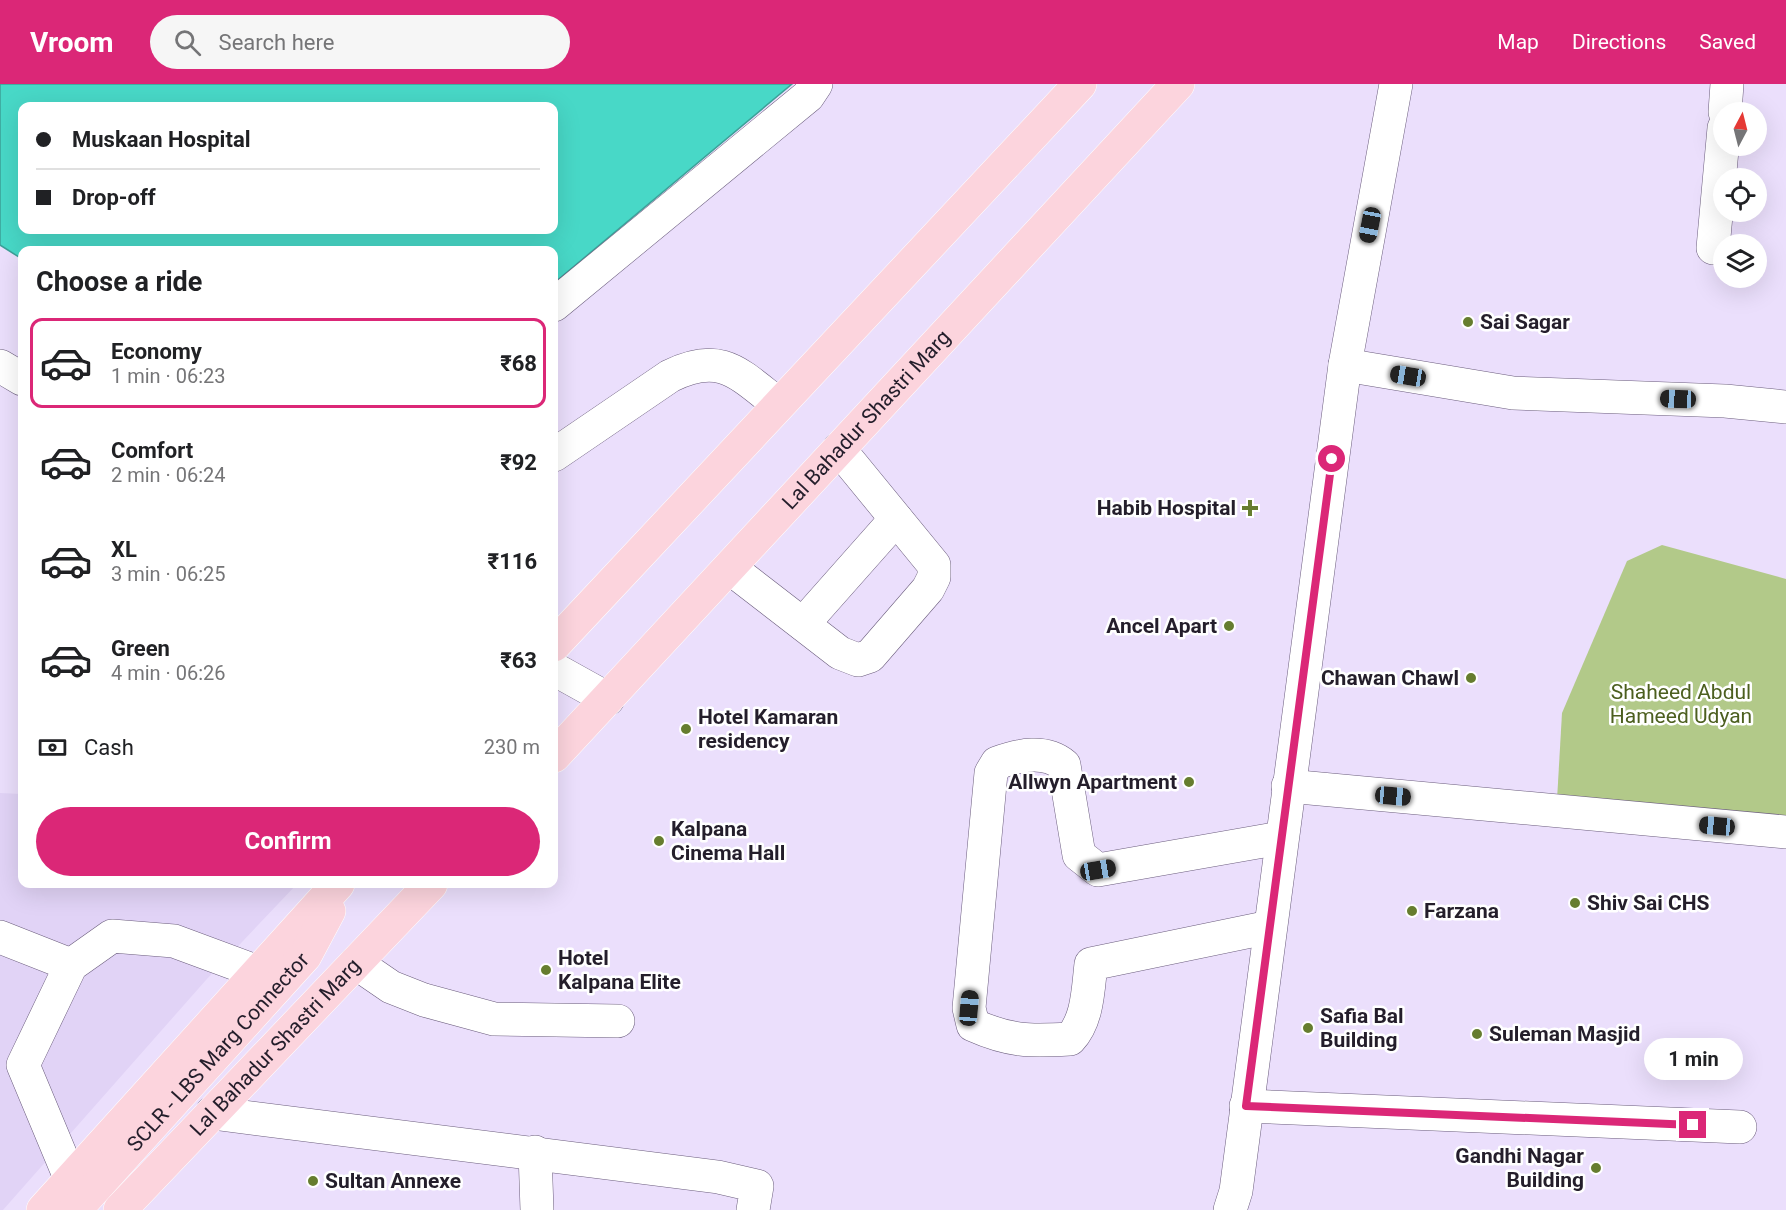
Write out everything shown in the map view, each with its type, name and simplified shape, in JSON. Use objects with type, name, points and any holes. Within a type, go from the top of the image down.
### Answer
[{"type":"main road","points":[[558,641],[1080,84]]},
{"type":"main road","name":"Lal Bahadur Shastri Marg","points":[[558,752],[1178,84]]},
{"type":"main road","points":[[43,1210],[73,1195],[258,972],[334,888]]},
{"type":"main road","name":"SCLR - LBS Marg Connector","points":[[73,1195],[305,956],[342,888]]},
{"type":"main road","name":"Lal Bahadur Shastri Marg","points":[[120,1210],[427,888]]},
{"type":"street","points":[[558,302],[808,96],[816,84]]},
{"type":"street","points":[[1230,1210],[1236,1191],[1345,365],[1396,84]]},
{"type":"street","points":[[1726,102],[1727,84]]},
{"type":"street","points":[[1714,234],[1721,156]]},
{"type":"street","points":[[558,451],[670,376],[689,367],[710,364],[730,368],[778,404]]},
{"type":"street","points":[[1345,365],[1513,393],[1725,401],[1786,407]]},
{"type":"street","points":[[0,366],[18,377]]},
{"type":"street","points":[[730,568],[840,653],[858,660],[870,656],[928,589],[934,577],[934,565],[839,449]]},
{"type":"street","points":[[803,624],[896,519]]},
{"type":"street","points":[[558,671],[608,699]]},
{"type":"street","points":[[1270,927],[1091,964],[1085,1009],[1070,1039],[1028,1041],[1002,1038],[973,1025],[969,1008],[970,996],[991,773],[997,763],[1043,755],[1055,757],[1064,765],[1079,855],[1098,870],[1281,838]]},
{"type":"street","points":[[1288,786],[1786,832]]},
{"type":"street","points":[[73,1195],[23,1065],[71,965],[112,936],[174,941],[258,972]]},
{"type":"street","points":[[0,937],[71,965]]},
{"type":"street","points":[[356,963],[391,987],[424,1000],[494,1019],[618,1021]]},
{"type":"street","points":[[1246,1106],[1740,1127]]},
{"type":"street","points":[[212,1113],[535,1152],[718,1177],[755,1198]]},
{"type":"street","points":[[535,1152],[537,1210]]},
{"type":"shaded area","points":[[0,84],[792,84],[558,280],[558,246],[18,246],[18,256],[0,245]]},
{"type":"shaded area","points":[[0,793],[18,794],[18,888],[293,888],[206,980],[3,1210],[0,1210]]},
{"type":"green space","name":"Shaheed Abdul Hameed Udyan","points":[[1662,545],[1786,579],[1786,820],[1557,800],[1562,713],[1627,561]]},
{"type":"place","name":"Sai Sagar","points":[[1468,322]]},
{"type":"place","name":"Habib Hospital","points":[[1250,508]]},
{"type":"place","name":"Ancel Apart","points":[[1229,626]]},
{"type":"place","name":"Chawan Chawl","points":[[1471,678]]},
{"type":"place","name":"Hotel Kamaran residency","points":[[686,729]]},
{"type":"place","name":"Allwyn Apartment","points":[[1189,782]]},
{"type":"place","name":"Kalpana Cinema Hall","points":[[659,841]]},
{"type":"place","name":"Shiv Sai CHS","points":[[1575,903]]},
{"type":"place","name":"Farzana","points":[[1412,911]]},
{"type":"place","name":"Hotel Kalpana Elite","points":[[546,970]]},
{"type":"place","name":"Safia Bal Building","points":[[1308,1028]]},
{"type":"place","name":"Suleman Masjid","points":[[1477,1034]]},
{"type":"place","name":"Gandhi Nagar Building","points":[[1596,1168]]},
{"type":"place","name":"Sultan Annexe","points":[[313,1181]]},
{"type":"route","points":[[1332,459],[1246,1106],[1693,1125]]}]
